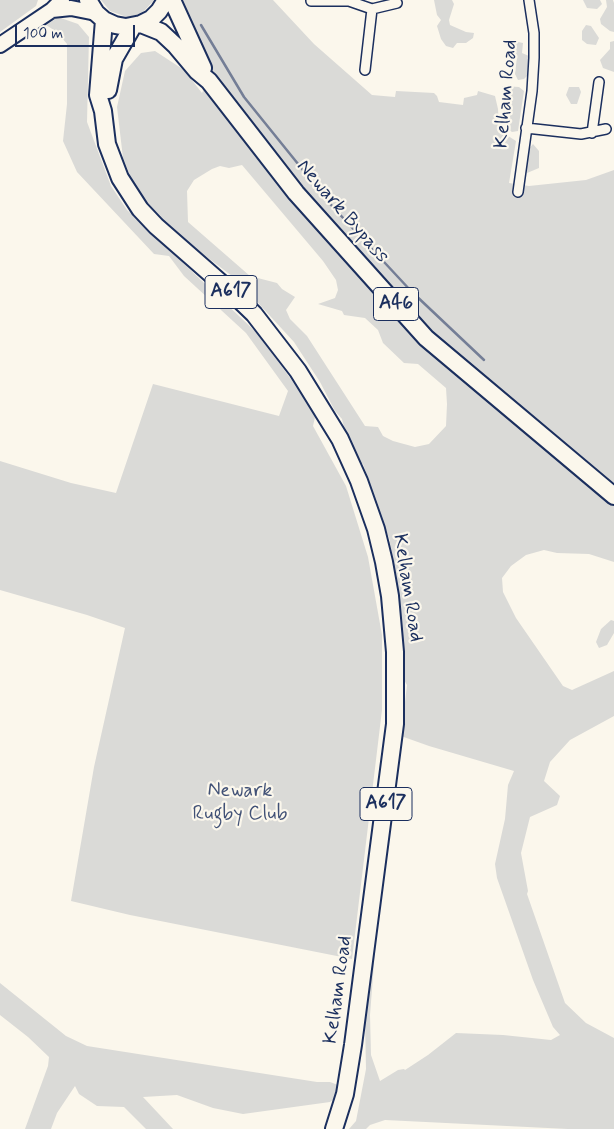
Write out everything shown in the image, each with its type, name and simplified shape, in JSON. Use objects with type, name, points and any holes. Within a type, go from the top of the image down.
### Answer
[{"type":"highway","points":[[137,25],[157,14],[166,0]]},
{"type":"highway","name":"Newark Bypass","points":[[172,0],[209,82]]},
{"type":"highway","name":"Newark Bypass","points":[[96,11],[118,26],[137,25],[153,28],[161,32],[176,46],[209,82],[296,193],[426,338],[614,496]]},
{"type":"highway","name":"Kelham Road","points":[[96,11],[98,95],[108,144],[125,187],[140,209],[156,226],[222,283],[254,314],[298,371],[340,439],[359,481],[376,529],[384,562],[390,596],[395,652],[395,724],[353,1045],[345,1094],[334,1129]]},
{"type":"highway","name":"Kelham Road","points":[[103,112],[114,59],[137,25]]},
{"type":"main road","points":[[0,45],[52,10],[62,0]]},
{"type":"main road","points":[[52,10],[71,8],[96,11]]},
{"type":"street","name":"Kelham Road","points":[[518,192],[534,58],[534,33],[529,0]]},
{"type":"street","points":[[311,1],[349,1],[372,9],[396,2],[402,13]]},
{"type":"street","points":[[362,65],[372,9]]},
{"type":"street","points":[[592,133],[599,82]]},
{"type":"street","points":[[526,128],[581,134],[606,130]]},
{"type":"green space","points":[[0,0],[38,0],[36,6],[0,32]]},
{"type":"green space","points":[[101,0],[154,0],[140,14],[127,17],[110,11]]},
{"type":"green space","points":[[182,0],[273,0],[314,44],[372,95],[395,97],[396,91],[434,93],[439,102],[463,105],[464,98],[477,95],[478,91],[495,96],[502,132],[516,141],[509,183],[529,186],[586,180],[614,170],[614,562],[589,554],[557,553],[544,550],[526,555],[511,566],[502,578],[503,592],[516,618],[563,686],[572,690],[614,671],[614,716],[570,740],[550,762],[544,781],[560,796],[557,805],[530,817],[521,853],[527,894],[565,1003],[586,1023],[614,1038],[614,1129],[568,1129],[385,1120],[370,1125],[366,1129],[349,1129],[356,1121],[366,1069],[365,1022],[377,925],[370,1015],[371,1055],[380,1081],[398,1070],[405,1070],[456,1033],[551,1040],[560,1035],[553,1027],[533,980],[497,878],[495,864],[505,819],[508,785],[514,771],[401,736],[407,685],[404,680],[401,637],[387,545],[390,541],[363,464],[360,463],[352,451],[350,439],[345,431],[342,419],[335,411],[320,382],[294,342],[236,279],[175,233],[150,210],[134,185],[123,158],[117,107],[125,71],[141,53],[155,51],[184,70],[202,93],[212,73],[185,16]],"holes":[[[242,165],[323,261],[336,280],[338,290],[335,298],[318,304],[342,311],[344,315],[365,318],[378,330],[383,343],[404,363],[418,364],[446,388],[446,426],[429,444],[415,447],[393,441],[383,436],[378,427],[365,426],[307,336],[290,319],[286,310],[295,297],[282,289],[277,283],[250,276],[188,222],[187,191],[194,180],[212,169],[220,166],[229,168]]]},
{"type":"green space","points":[[434,0],[452,0],[454,4],[449,20],[450,25],[466,32],[474,33],[473,38],[466,43],[457,43],[453,48],[446,46],[441,39],[437,26],[441,20],[437,15]]},
{"type":"green space","points":[[583,0],[600,0],[602,4],[597,9],[587,8]]},
{"type":"green space","points":[[606,0],[613,0],[614,3],[614,32],[601,24],[600,19],[607,7]]},
{"type":"green space","name":"Newark Rugby Club","points":[[58,17],[78,24],[89,37],[87,122],[111,186],[127,210],[258,334],[293,382],[315,417],[313,426],[346,486],[368,557],[382,635],[382,710],[352,959],[130,915],[71,901],[94,767],[125,628],[0,590],[0,461],[71,483],[116,493],[153,384],[279,416],[288,391],[246,333],[184,276],[169,256],[154,254],[77,172],[63,141],[67,104],[67,44],[57,32],[46,25]]},
{"type":"green space","points":[[586,25],[591,26],[599,38],[596,45],[587,44],[582,40],[582,31]]},
{"type":"green space","points":[[614,41],[614,72],[603,68],[600,60],[610,49],[610,42]]},
{"type":"green space","points":[[511,43],[523,43],[522,53],[529,56],[528,75],[524,79],[518,80],[515,74],[517,57],[510,48]]},
{"type":"green space","points":[[502,86],[519,87],[524,91],[518,131],[512,132],[508,129],[504,120]]},
{"type":"green space","points":[[569,87],[579,87],[581,92],[577,104],[571,104],[566,95]]},
{"type":"green space","points":[[533,144],[539,151],[539,168],[527,173],[525,166],[528,150]]},
{"type":"green space","points":[[611,620],[614,621],[614,633],[607,645],[599,648],[596,642],[601,629]]},
{"type":"green space","points":[[0,983],[66,1036],[87,1046],[317,1082],[330,1082],[338,1085],[334,1099],[330,1102],[243,1114],[213,1108],[177,1095],[143,1097],[173,1129],[146,1129],[124,1107],[97,1106],[79,1094],[75,1086],[57,1113],[51,1129],[25,1129],[48,1066],[49,1057],[28,1037],[0,1015]]},
{"type":"waterway","points":[[201,25],[244,97],[332,206],[411,291],[484,360]]}]
